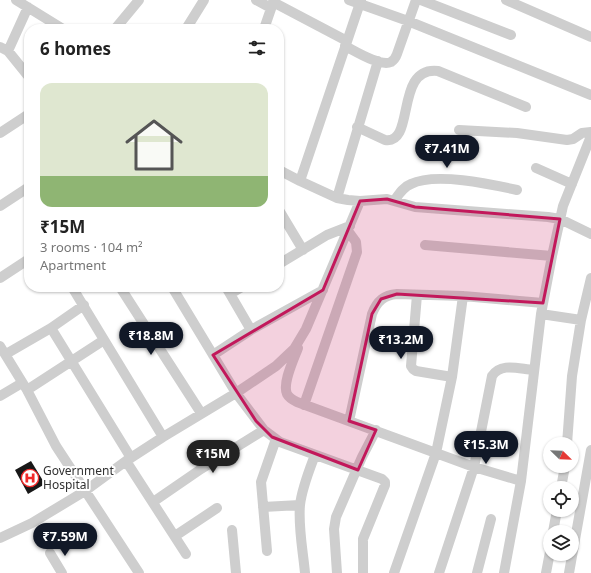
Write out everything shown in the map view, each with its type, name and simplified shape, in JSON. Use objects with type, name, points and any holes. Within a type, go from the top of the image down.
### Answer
[{"type":"street","points":[[16,0],[55,24]]},
{"type":"street","points":[[119,24],[139,0]]},
{"type":"street","points":[[189,24],[204,0]]},
{"type":"street","points":[[256,0],[272,3],[346,43],[364,56],[385,63],[390,62],[397,54],[416,0]]},
{"type":"street","points":[[349,0],[360,2],[591,95]]},
{"type":"street","points":[[421,0],[511,35]]},
{"type":"street","points":[[506,0],[591,37]]},
{"type":"street","points":[[300,181],[360,2]]},
{"type":"street","points":[[266,24],[272,3]]},
{"type":"street","points":[[24,71],[4,49],[28,7]]},
{"type":"street","points":[[338,198],[378,61]]},
{"type":"street","points":[[358,128],[385,140],[394,139],[400,130],[413,84],[419,75],[425,71],[438,71],[526,108]]},
{"type":"street","points":[[0,133],[24,117]]},
{"type":"street","points":[[459,130],[517,134],[567,140],[572,139],[582,133],[591,132]]},
{"type":"street","points":[[504,573],[521,481],[542,308],[552,256],[563,206],[590,142]]},
{"type":"street","points":[[536,168],[572,184]]},
{"type":"street","points":[[284,173],[338,198],[348,200],[360,201],[379,199],[394,201],[416,207],[541,216],[560,219],[591,234]]},
{"type":"street","points":[[394,201],[405,187],[427,179],[472,181],[517,190]]},
{"type":"street","points":[[0,206],[24,189]]},
{"type":"street","points":[[360,201],[323,290],[300,340],[287,381],[286,389],[288,394],[291,399],[304,405],[474,467],[521,481]]},
{"type":"street","points":[[284,218],[303,250]]},
{"type":"street","points":[[284,261],[332,233],[349,229]]},
{"type":"street","points":[[304,405],[357,252],[356,242],[349,229]]},
{"type":"street","points":[[425,245],[552,256]]},
{"type":"street","points":[[0,278],[24,262]]},
{"type":"street","points":[[568,437],[572,376],[581,320],[591,278]]},
{"type":"street","points":[[213,355],[251,330],[323,290]]},
{"type":"street","points":[[75,292],[163,437]]},
{"type":"street","points":[[123,292],[201,413]]},
{"type":"street","points":[[175,292],[236,393],[264,430],[276,439],[315,455],[382,479],[385,482],[363,539],[363,573]]},
{"type":"street","points":[[229,292],[251,330]]},
{"type":"street","points":[[349,421],[372,314],[375,306],[381,299],[388,295],[462,296],[542,308],[581,320]]},
{"type":"street","points":[[417,295],[411,366],[416,371],[452,377]]},
{"type":"street","points":[[394,573],[436,453],[452,377],[462,296]]},
{"type":"street","points":[[84,305],[51,328],[3,350],[56,446],[139,573]]},
{"type":"street","points":[[51,328],[153,502],[186,554]]},
{"type":"street","points":[[0,396],[24,387],[71,363],[104,340]]},
{"type":"street","points":[[0,538],[32,523],[85,491],[163,437],[236,393],[285,359],[300,340]]},
{"type":"street","points":[[439,573],[474,467],[491,382],[495,371],[500,368],[507,367],[534,370]]},
{"type":"street","points":[[153,502],[201,469],[264,430]]},
{"type":"street","points":[[337,573],[336,517],[358,470],[362,457],[376,430]]},
{"type":"street","points":[[266,551],[261,482],[276,439]]},
{"type":"street","points":[[569,573],[591,450]]},
{"type":"street","points":[[305,573],[300,505],[302,492],[315,455]]},
{"type":"street","points":[[263,507],[300,505]]},
{"type":"street","points":[[175,536],[217,508]]},
{"type":"street","points":[[477,573],[491,519]]},
{"type":"street","points":[[232,530],[236,573]]},
{"type":"street","points":[[50,553],[62,573]]},
{"type":"street","points":[[546,573],[548,561]]},
{"type":"highlighted area","points":[[387,199],[415,207],[560,219],[543,303],[397,294],[381,299],[372,314],[349,421],[376,430],[358,470],[272,437],[256,421],[213,355],[323,290],[360,201]]},
{"type":"building","points":[[31,461],[45,484],[28,494],[15,470]]},
{"type":"place","name":"Government Hospital","points":[[30,478]]}]
